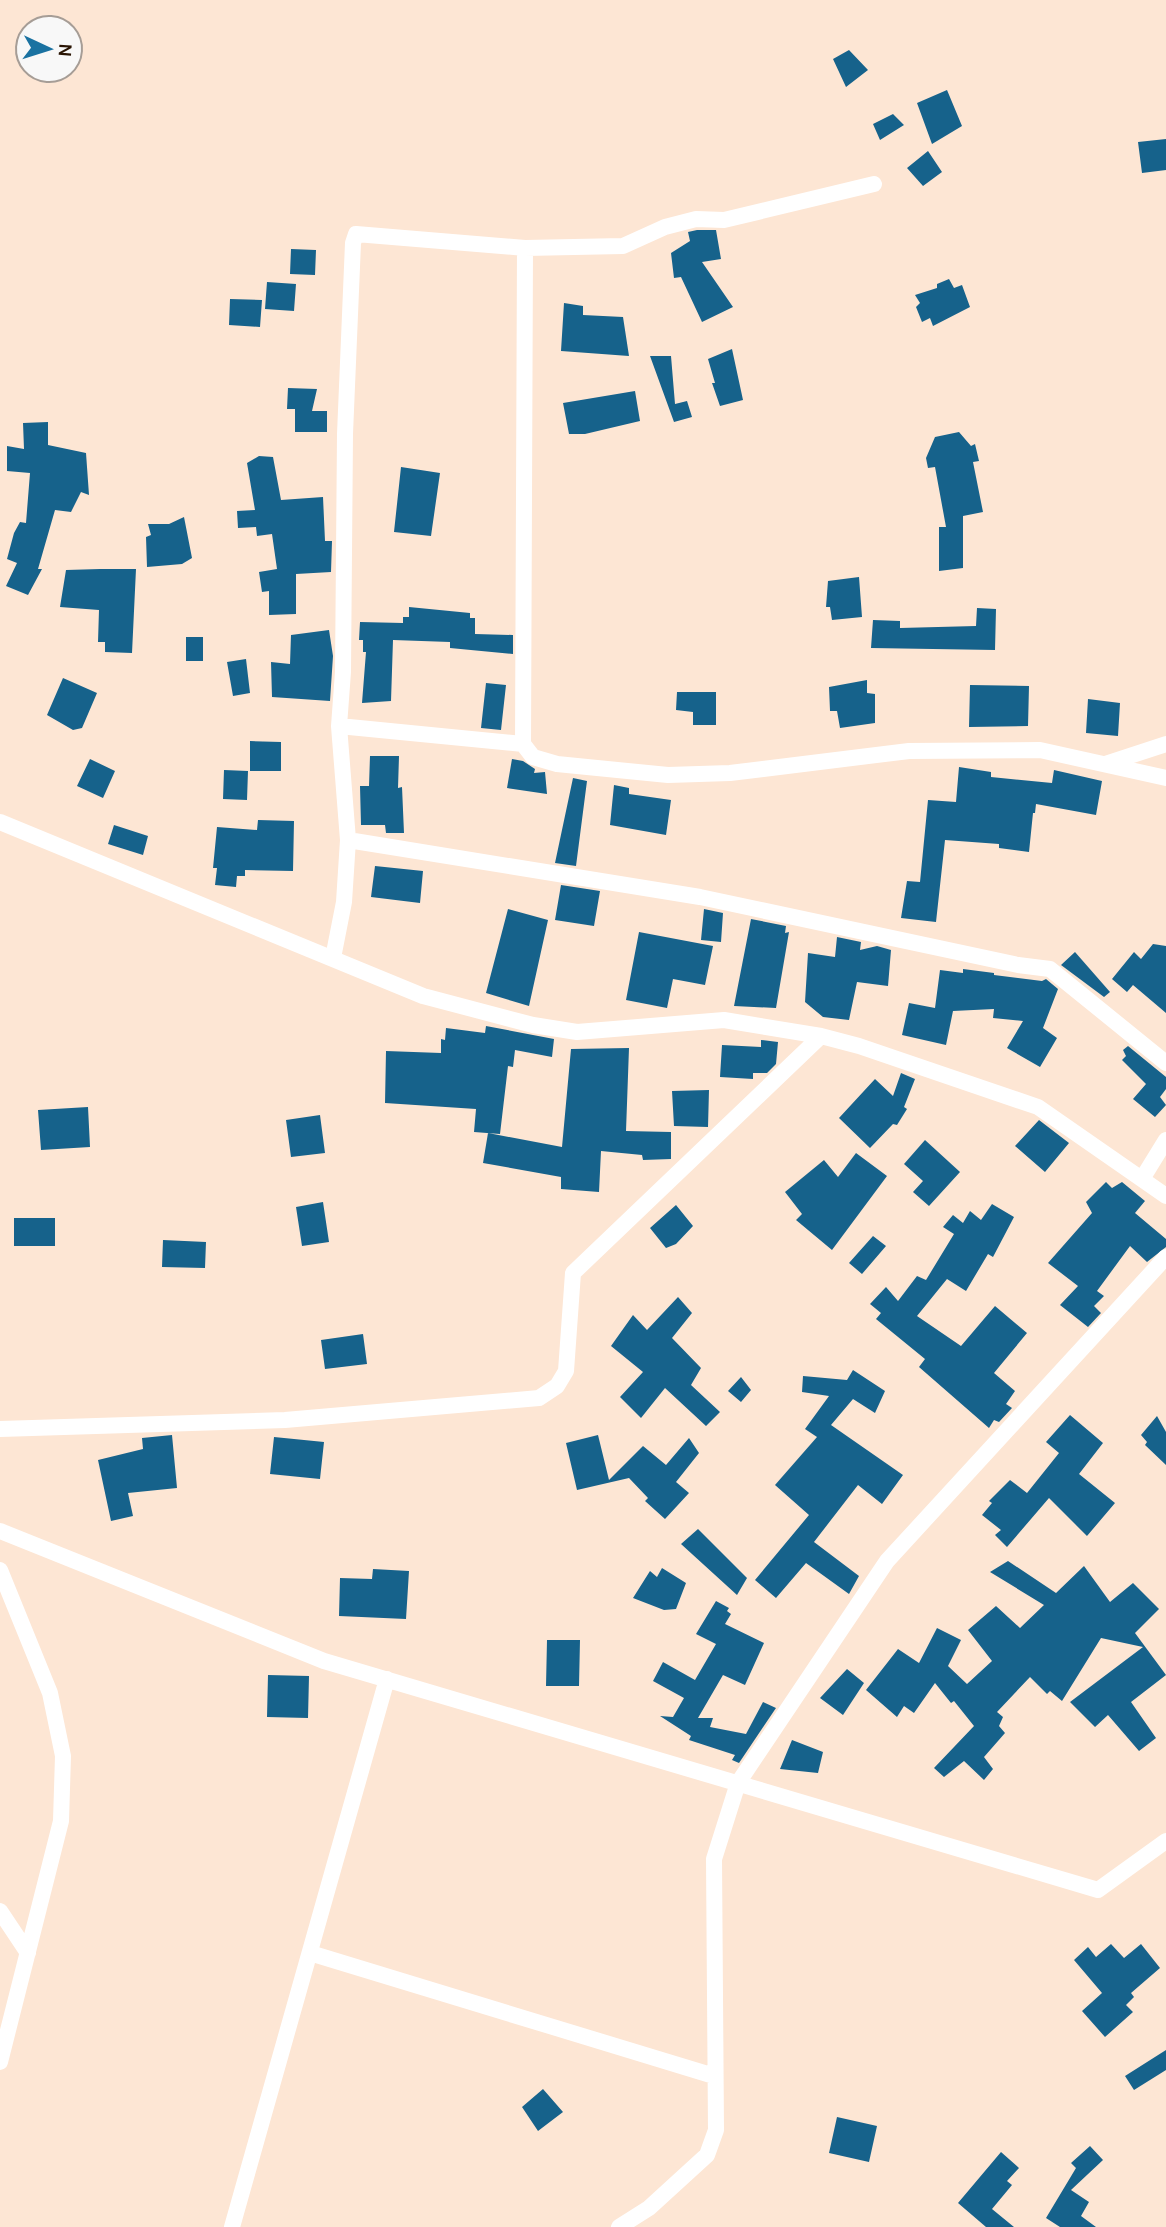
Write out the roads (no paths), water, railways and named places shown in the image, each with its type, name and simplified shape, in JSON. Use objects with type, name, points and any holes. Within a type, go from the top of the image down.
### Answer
[{"type":"street","points":[[332,958],[344,902],[348,840],[339,726],[343,645],[345,434],[353,243],[356,234],[525,248],[623,246],[665,227],[696,219],[724,220],[874,184]]},
{"type":"street","points":[[525,248],[523,744],[533,757],[557,764],[668,775],[730,773],[909,751],[1040,750],[1166,778]]},
{"type":"street","points":[[339,726],[523,744]]},
{"type":"street","points":[[1104,764],[1166,744]]},
{"type":"street","points":[[0,822],[195,905],[423,996],[533,1025],[577,1032],[724,1020],[821,1036],[1038,1107],[1166,1196]]},
{"type":"street","points":[[348,840],[700,897],[1018,965],[1050,969],[1166,1063]]},
{"type":"street","points":[[0,1429],[285,1420],[539,1398],[557,1386],[566,1371],[573,1273],[821,1036]]},
{"type":"street","points":[[1142,1179],[1166,1140]]},
{"type":"street","points":[[619,2227],[649,2208],[707,2155],[716,2130],[714,1859],[738,1783],[887,1561],[1166,1257]]},
{"type":"street","points":[[0,1531],[324,1661],[1098,1890],[1166,1841]]},
{"type":"street","points":[[0,1570],[50,1693],[63,1756],[61,1821],[0,2062]]},
{"type":"street","points":[[232,2227],[387,1679]]},
{"type":"street","points":[[0,1911],[28,1953]]},
{"type":"street","points":[[310,1953],[714,2076]]}]
